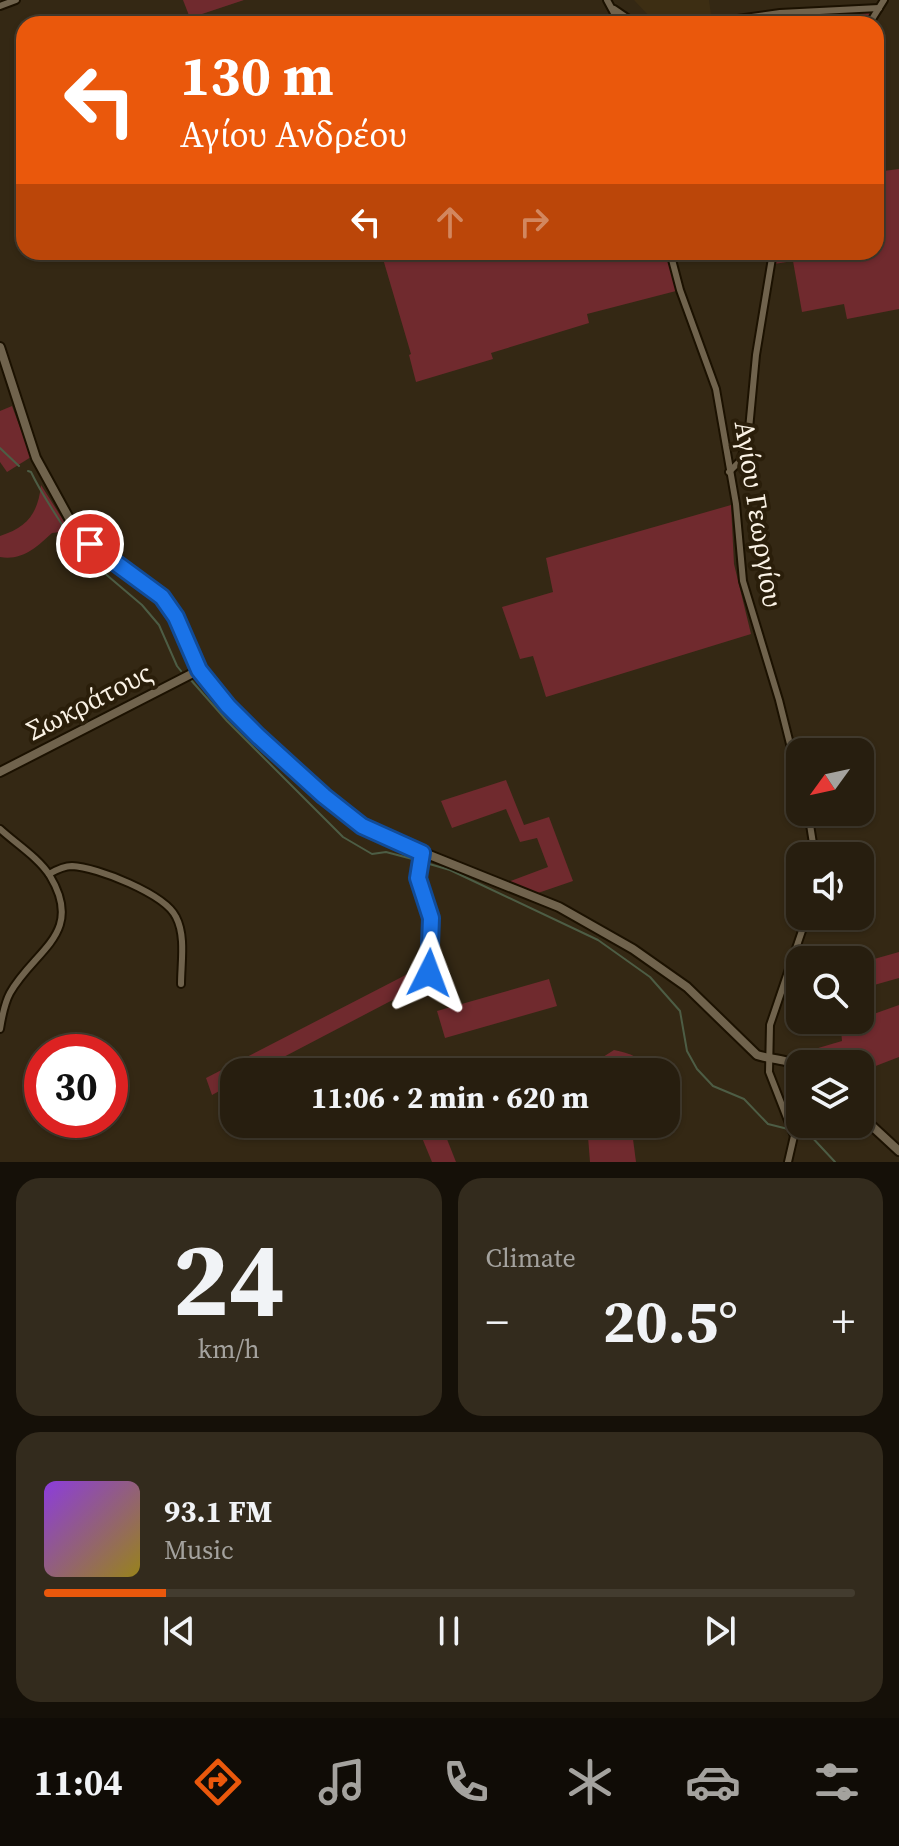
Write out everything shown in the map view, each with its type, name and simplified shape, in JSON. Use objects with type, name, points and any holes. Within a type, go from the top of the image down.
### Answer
[{"type":"street","points":[[0,6],[16,0]]},
{"type":"street","points":[[607,0],[617,16]]},
{"type":"street","points":[[874,16],[884,0]]},
{"type":"street","points":[[759,16],[879,8]]},
{"type":"street","points":[[614,9],[624,16]]},
{"type":"street","name":"Αγίου Γεωργίου","points":[[672,260],[716,389],[737,513],[743,581],[788,738]]},
{"type":"street","points":[[729,472],[741,460],[749,429],[756,355],[772,260]]},
{"type":"street","points":[[0,347],[28,438],[75,529],[90,544],[162,597],[176,617],[199,670],[228,706],[324,796],[367,830],[559,907],[687,987],[757,1055],[786,1061]]},
{"type":"street","name":"Σωκράτους","points":[[0,772],[199,670]]},
{"type":"street","points":[[0,829],[49,874],[60,898],[60,928],[53,942],[10,992],[0,1029]]},
{"type":"street","points":[[422,853],[418,878],[431,918],[429,973]]},
{"type":"street","points":[[49,874],[65,867],[81,868],[138,887],[163,902],[177,918],[180,928],[181,984]]},
{"type":"street","points":[[788,1162],[794,1136],[769,1072],[770,1025],[802,930]]},
{"type":"street","points":[[874,1125],[895,1140],[899,1151]]},
{"type":"shaded area","points":[[183,0],[244,0],[196,16],[189,16]]},
{"type":"shaded area","points":[[634,0],[709,0],[711,15],[649,16]]},
{"type":"shaded area","points":[[875,11],[871,16],[819,16]]},
{"type":"shaded area","points":[[899,169],[899,309],[847,319],[844,304],[802,312],[793,261],[774,264],[775,260],[884,260],[884,171]]},
{"type":"shaded area","points":[[383,260],[668,260],[676,291],[587,314],[589,323],[491,353],[493,359],[416,382],[411,354]]},
{"type":"shaded area","points":[[12,406],[31,457],[7,472],[0,462],[0,411]]},
{"type":"shaded area","points":[[41,485],[70,531],[52,533],[22,555],[0,557],[0,536],[18,528],[30,518]]},
{"type":"shaded area","points":[[731,505],[734,564],[751,634],[546,697],[533,656],[520,659],[502,607],[553,592],[546,558]]},
{"type":"shaded area","points":[[506,780],[524,825],[549,817],[573,881],[535,894],[505,883],[548,867],[537,838],[520,842],[506,809],[452,828],[441,801]]},
{"type":"shaded area","points":[[899,952],[899,978],[874,985],[874,959]]},
{"type":"shaded area","points":[[427,964],[427,982],[282,1058],[245,1058]]},
{"type":"shaded area","points":[[549,979],[557,1006],[445,1038],[437,1011]]},
{"type":"shaded area","points":[[899,1005],[899,1057],[874,1067],[874,1050],[811,1050],[842,1041],[841,1034],[874,1034],[874,1014]]},
{"type":"shaded area","points":[[614,1050],[638,1058],[601,1058]]},
{"type":"shaded area","points":[[220,1071],[220,1091],[212,1095],[206,1078]]},
{"type":"shaded area","points":[[422,1138],[447,1138],[456,1162],[432,1162]]},
{"type":"shaded area","points":[[588,1138],[633,1138],[636,1162],[590,1162]]},
{"type":"waterway","points":[[0,448],[19,466]]},
{"type":"waterway","points":[[28,471],[76,547],[88,572],[102,571],[142,605],[159,625],[181,671]]},
{"type":"waterway","points":[[190,679],[227,721],[343,837],[372,854],[386,852],[416,860]]},
{"type":"waterway","points":[[426,863],[450,870],[598,940],[650,977],[680,1011],[687,1051],[697,1069],[713,1086],[744,1099],[768,1124],[786,1128]]},
{"type":"waterway","points":[[813,1138],[835,1162]]},
{"type":"route","points":[[90,544],[162,597],[176,617],[199,670],[258,736],[367,830],[422,853],[418,878],[431,918],[429,973]]}]
